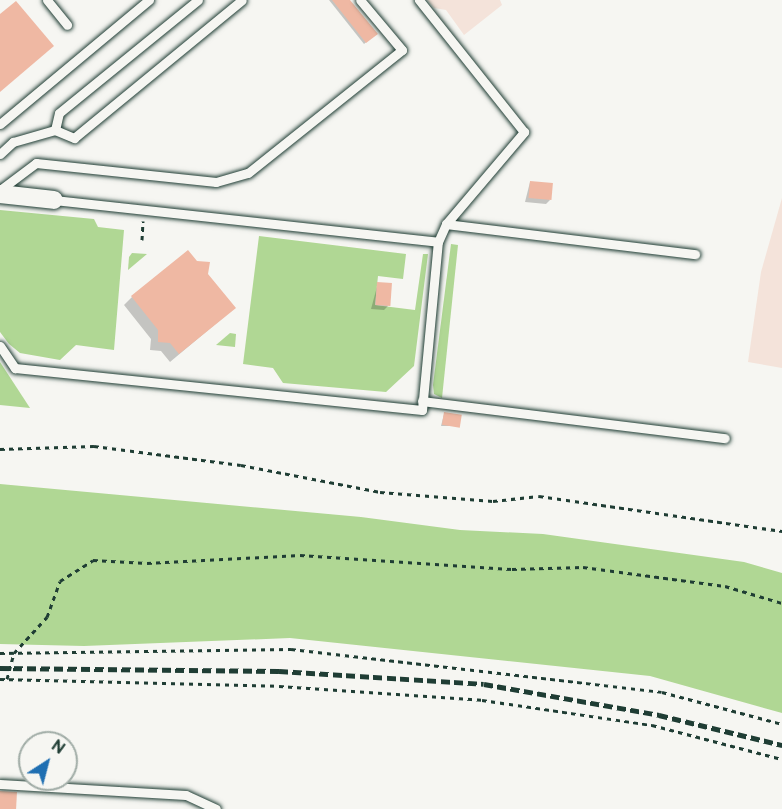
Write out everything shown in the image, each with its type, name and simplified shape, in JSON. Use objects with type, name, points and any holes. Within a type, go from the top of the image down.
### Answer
[{"type":"street","points":[[0,192],[54,200]]},
{"type":"lane","points":[[47,0],[67,25]]},
{"type":"lane","points":[[0,124],[149,0]]},
{"type":"lane","points":[[55,130],[59,113],[198,0]]},
{"type":"lane","points":[[0,154],[13,142],[55,130],[74,138],[242,0]]},
{"type":"lane","points":[[0,192],[36,163],[216,182],[248,173],[402,50],[360,0]]},
{"type":"lane","points":[[0,346],[15,368],[422,410],[438,243],[446,224],[524,132],[419,0]]},
{"type":"lane","points":[[54,200],[438,243]]},
{"type":"lane","points":[[446,224],[695,254]]},
{"type":"lane","points":[[422,401],[725,438]]},
{"type":"lane","points":[[0,784],[186,795],[216,809]]},
{"type":"path","points":[[0,449],[93,446],[241,465],[380,492],[493,501],[539,496],[782,531]]},
{"type":"path","points":[[7,679],[14,653],[47,617],[60,581],[93,560],[147,563],[300,555],[512,569],[584,567],[725,586],[782,603]]},
{"type":"path","points":[[0,653],[291,649],[662,692],[782,724]]},
{"type":"path","points":[[0,679],[279,686],[482,700],[652,724],[782,759]]},
{"type":"shaded area","points":[[427,0],[500,0],[502,5],[464,35],[446,10],[434,8]]},
{"type":"shaded area","points":[[782,198],[782,368],[748,362],[761,272]]},
{"type":"green space","points":[[0,210],[94,219],[98,227],[124,230],[114,350],[76,345],[60,360],[20,353],[9,344],[0,332]]},
{"type":"green space","points":[[259,236],[406,254],[403,279],[378,276],[375,305],[415,310],[423,254],[428,254],[414,366],[386,392],[283,383],[273,368],[243,364]]},
{"type":"green space","points":[[451,244],[458,245],[442,398],[434,394],[433,385]]},
{"type":"green space","points":[[132,253],[147,254],[128,270],[129,257]]},
{"type":"green space","points":[[230,333],[236,334],[235,347],[216,345]]},
{"type":"green space","points":[[0,362],[30,408],[0,405]]},
{"type":"green space","points":[[0,484],[361,517],[460,530],[543,534],[744,562],[782,573],[782,713],[650,676],[290,638],[84,646],[0,644]]},
{"type":"building","points":[[332,0],[350,0],[378,34],[366,43]]},
{"type":"building","points":[[16,1],[54,46],[0,92],[0,14]]},
{"type":"building","points":[[530,181],[553,183],[551,200],[529,198]]},
{"type":"building","points":[[188,250],[197,261],[210,262],[208,274],[236,308],[179,354],[170,343],[158,342],[158,330],[131,296]]},
{"type":"building","points":[[377,282],[392,283],[390,306],[375,305]]},
{"type":"building","points":[[444,412],[462,415],[460,428],[442,425]]},
{"type":"building","points":[[0,791],[17,792],[16,809],[0,809]]},
{"type":"railway","points":[[0,668],[279,671],[484,684],[659,715],[782,745]]}]
